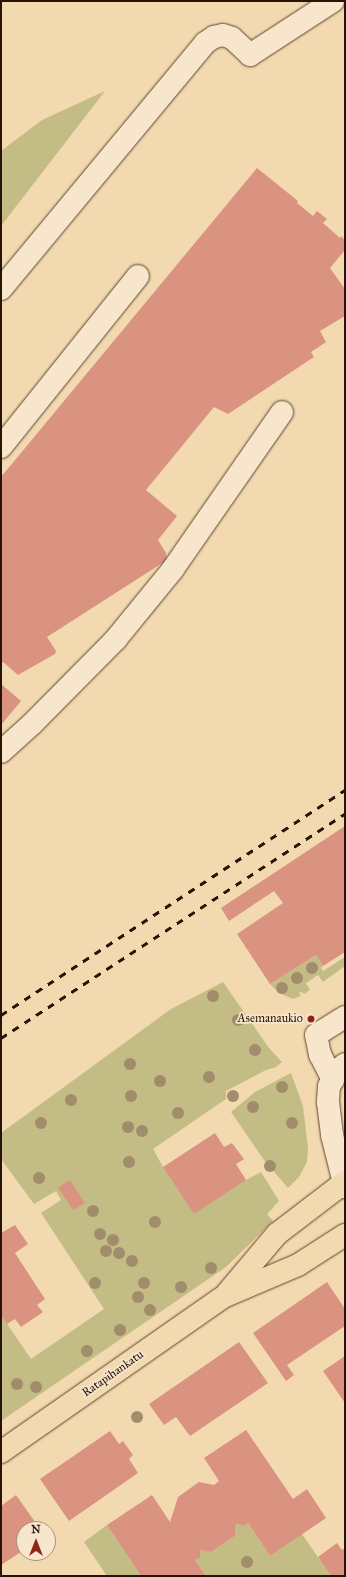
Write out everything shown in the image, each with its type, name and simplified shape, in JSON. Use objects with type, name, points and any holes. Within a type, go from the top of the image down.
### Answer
[{"type":"main road","name":"Ratapihankatu","points":[[224,1296],[277,1234],[345,1184]]},
{"type":"main road","name":"Ratapihankatu","points":[[1,1452],[224,1296],[298,1265],[345,1235]]},
{"type":"lane","points":[[1,289],[205,43],[214,37],[223,35],[232,38],[250,55],[333,1]]},
{"type":"lane","points":[[1,447],[138,276]]},
{"type":"lane","points":[[1,752],[32,724],[121,633],[174,569],[282,412]]},
{"type":"lane","points":[[345,1017],[316,1036],[320,1055],[339,1072],[329,1086],[329,1121],[345,1184]]},
{"type":"shaded area","points":[[105,91],[1,226],[1,151],[42,120]]},
{"type":"shaded area","points":[[316,955],[323,966],[321,968],[323,971],[345,957],[345,966],[323,982],[318,975],[306,983],[310,990],[304,994],[302,992],[299,993],[301,996],[293,999],[279,993],[270,984]]},
{"type":"shaded area","points":[[223,982],[269,1048],[282,1062],[276,1067],[266,1070],[226,1091],[226,1099],[153,1149],[163,1167],[246,1180],[261,1172],[279,1201],[267,1214],[273,1221],[226,1267],[1,1421],[1,1315],[31,1359],[104,1309],[41,1213],[61,1200],[56,1191],[34,1204],[1,1159],[1,1133],[171,1009]]},
{"type":"shaded area","points":[[291,1073],[303,1106],[308,1148],[307,1162],[299,1177],[288,1188],[264,1160],[231,1112],[255,1092]]},
{"type":"shaded area","points":[[248,1523],[270,1556],[302,1534],[331,1576],[206,1576],[195,1560],[200,1558],[200,1550],[211,1552],[235,1536],[236,1524],[244,1526]]},
{"type":"shaded area","points":[[107,1525],[141,1576],[107,1576],[84,1542]]},
{"type":"building","points":[[257,168],[298,201],[297,203],[313,216],[317,211],[327,219],[323,223],[340,238],[341,236],[345,240],[345,250],[330,268],[345,289],[345,316],[320,331],[326,342],[311,352],[314,357],[228,414],[214,407],[146,490],[177,516],[158,540],[166,553],[167,560],[47,637],[56,651],[55,654],[18,675],[3,662],[1,664],[1,477]]},
{"type":"building","points":[[1,684],[21,701],[1,725]]},
{"type":"building","points":[[345,826],[345,952],[323,966],[316,955],[270,984],[237,934],[283,903],[274,891],[229,921],[221,908]]},
{"type":"building","points":[[215,1133],[224,1147],[232,1143],[244,1159],[236,1164],[246,1180],[194,1214],[163,1167]]},
{"type":"building","points":[[70,1180],[85,1203],[73,1210],[58,1188]]},
{"type":"building","points":[[15,1225],[28,1244],[15,1253],[45,1299],[37,1305],[43,1312],[21,1327],[15,1319],[7,1324],[1,1315],[1,1233]]},
{"type":"building","points":[[327,1282],[345,1309],[345,1326],[287,1365],[294,1375],[286,1381],[253,1333]]},
{"type":"building","points":[[239,1342],[268,1383],[190,1436],[176,1417],[164,1425],[149,1404]]},
{"type":"building","points":[[345,1356],[345,1403],[323,1371]]},
{"type":"building","points":[[246,1430],[293,1499],[307,1489],[326,1518],[270,1556],[248,1523],[244,1526],[236,1524],[235,1536],[211,1552],[200,1550],[200,1558],[195,1560],[206,1576],[141,1576],[107,1525],[152,1495],[170,1522],[178,1497],[199,1482],[214,1485],[219,1481],[204,1458]]},
{"type":"building","points":[[110,1431],[119,1444],[123,1441],[133,1455],[129,1459],[138,1473],[69,1521],[40,1479]]},
{"type":"building","points":[[16,1495],[34,1521],[16,1521],[16,1555],[1,1565],[1,1506]]},
{"type":"building","points":[[337,1543],[342,1550],[345,1548],[345,1576],[331,1576],[318,1557]]},
{"type":"railway","points":[[1,1015],[345,790]]},
{"type":"railway","points":[[1,1038],[345,814]]},
{"type":"place","name":"Asemanaukio","points":[[311,1019]]}]
